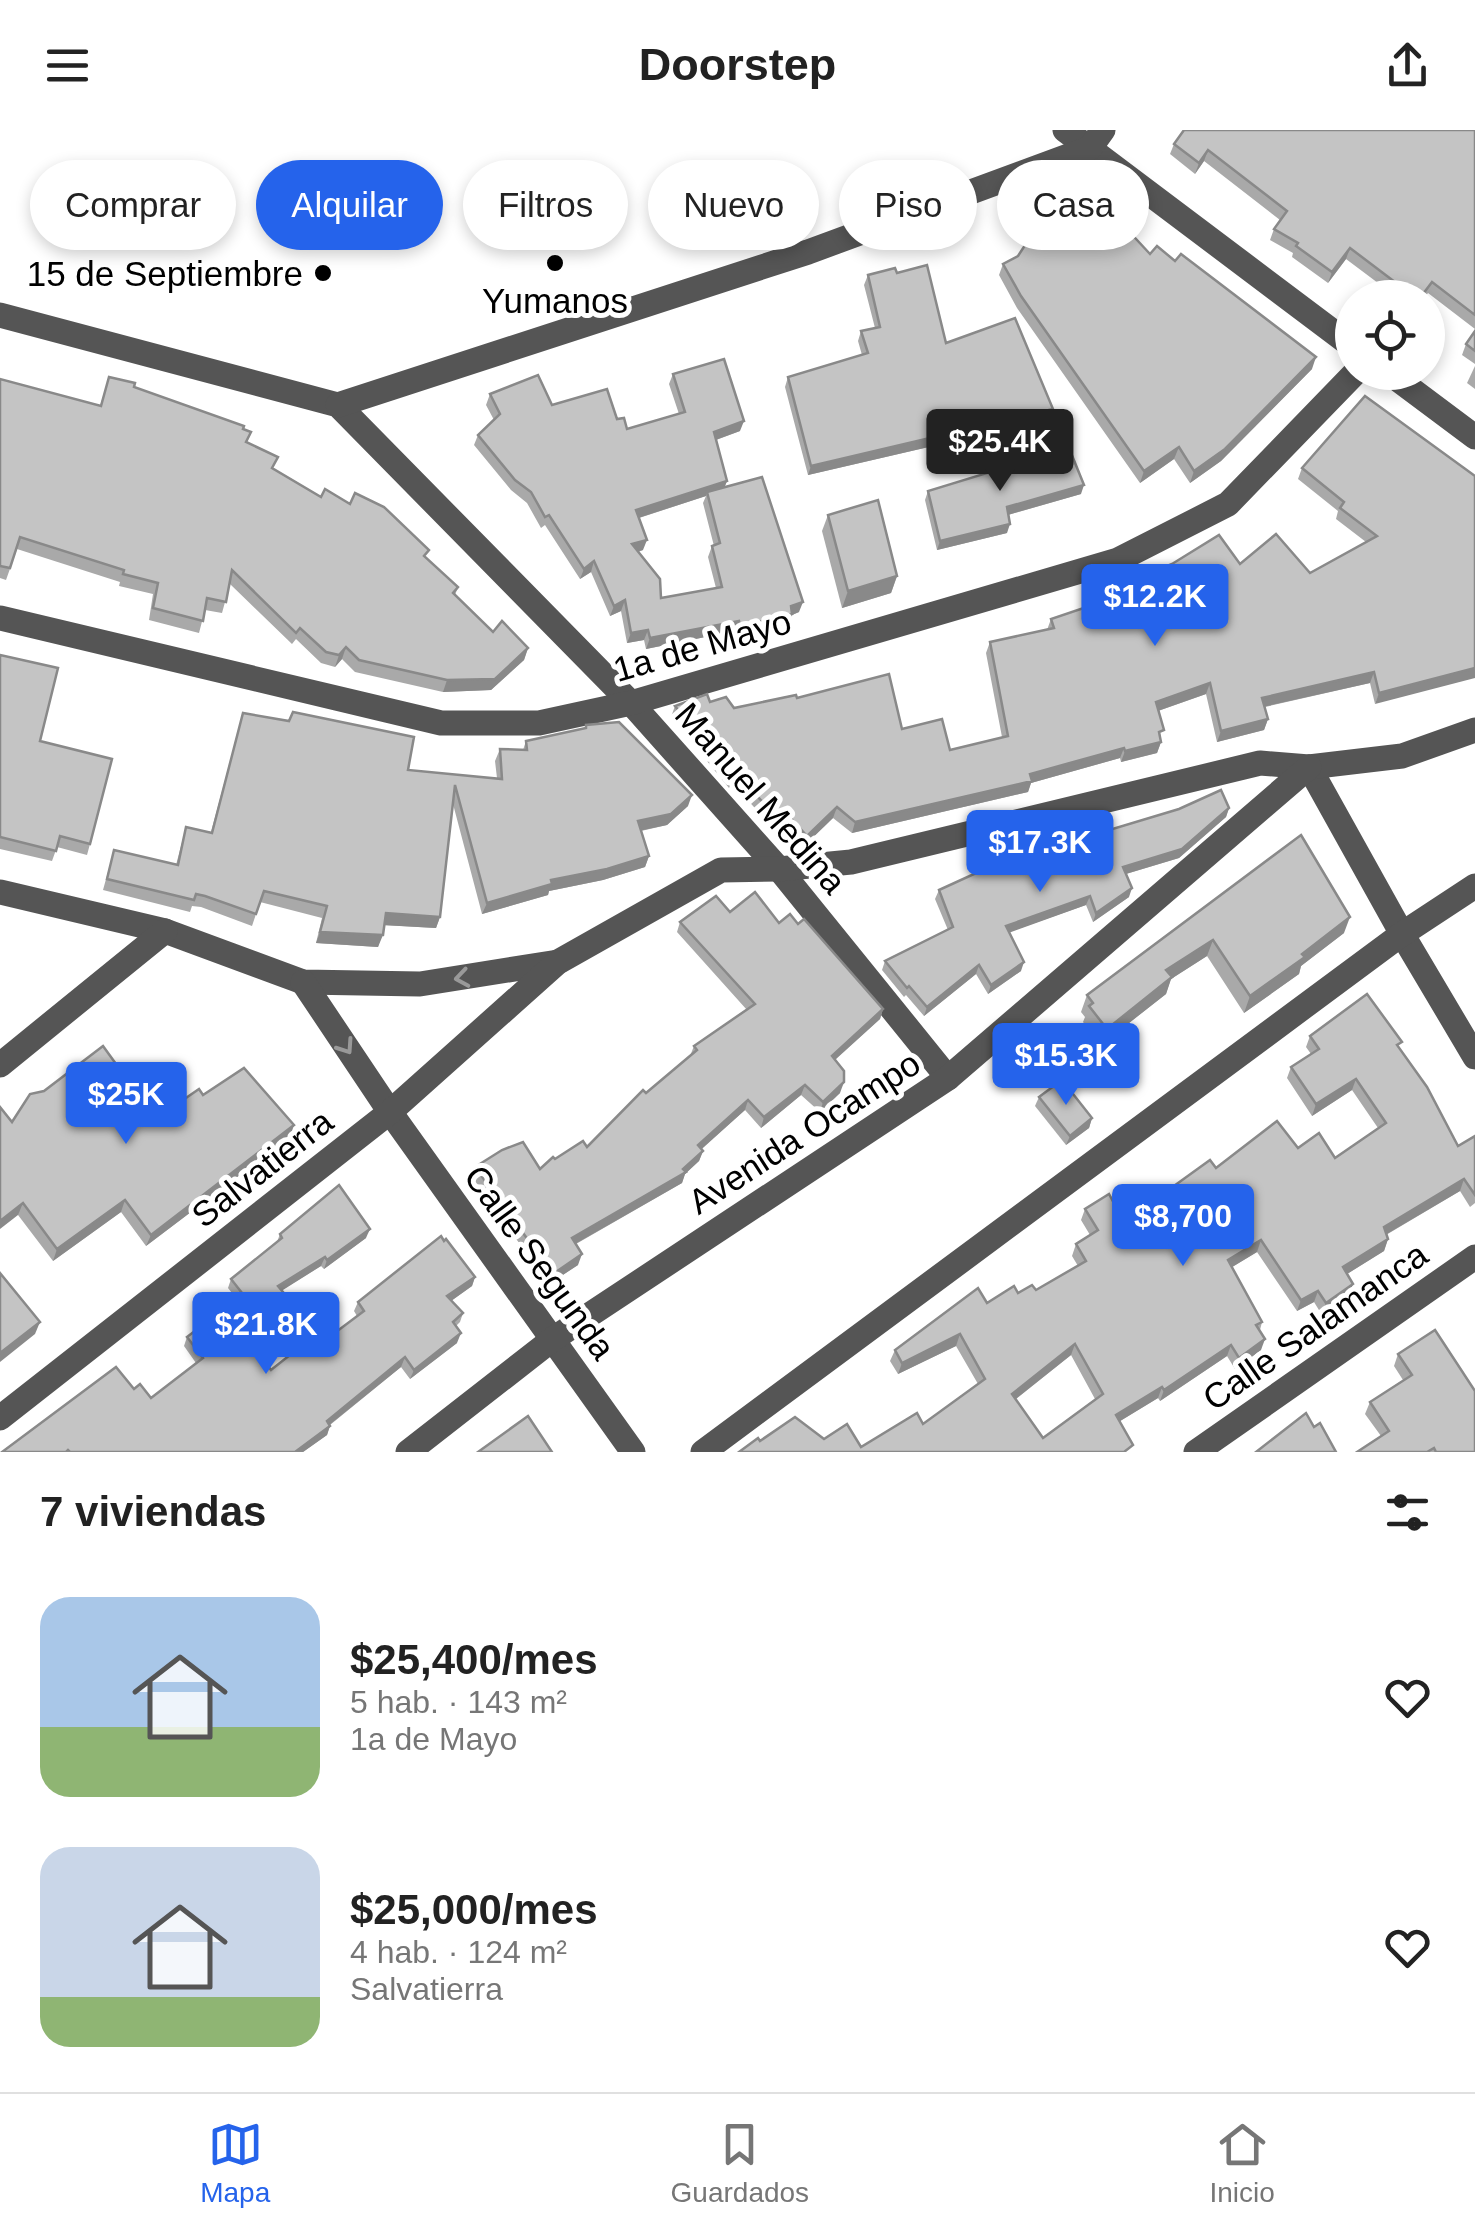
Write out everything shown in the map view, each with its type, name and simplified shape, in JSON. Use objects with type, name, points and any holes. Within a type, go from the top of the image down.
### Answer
[{"type":"street","points":[[1065,130],[1096,139],[1335,332]]},
{"type":"street","points":[[0,315],[338,404],[808,252],[1096,139]]},
{"type":"street","name":"1a de Mayo","points":[[0,618],[440,723],[539,723],[631,702],[1118,560],[1228,504],[1339,390]]},
{"type":"street","points":[[1412,390],[1475,437]]},
{"type":"street","name":"Manuel Medina","points":[[338,404],[631,702],[779,869],[948,1078]]},
{"type":"street","points":[[0,892],[165,932],[302,982],[420,984],[558,962],[721,870],[852,862],[1260,763],[1310,767],[1402,756],[1475,730]]},
{"type":"street","points":[[1310,767],[1475,1057]]},
{"type":"street","name":"Avenida Ocampo","points":[[408,1452],[552,1340],[948,1078],[1310,767]]},
{"type":"street","points":[[704,1452],[1402,934],[1475,886]]},
{"type":"street","points":[[0,1065],[165,932]]},
{"type":"street","name":"Salvatierra","points":[[0,1418],[390,1112],[558,962]]},
{"type":"street","name":"Calle Segunda","points":[[302,982],[390,1112],[634,1452]]},
{"type":"street","name":"Calle Salamanca","points":[[1196,1452],[1475,1257]]},
{"type":"building","points":[[1184,130],[1475,130],[1475,315],[1445,292],[1445,280],[1392,280],[1350,248],[1332,272],[1296,246],[1298,243],[1274,229],[1287,211],[1208,150],[1199,163],[1174,144]]},
{"type":"building","points":[[1157,246],[1175,261],[1181,254],[1316,357],[1225,449],[1194,471],[1179,447],[1144,471],[1021,296],[1003,264],[1022,250],[1146,250],[1150,254]]},
{"type":"building","points":[[927,265],[946,343],[1015,318],[1053,409],[811,466],[788,377],[868,353],[861,331],[880,327],[868,275]]},
{"type":"building","points":[[1475,331],[1475,351],[1466,344]]},
{"type":"building","points":[[724,359],[744,421],[714,432],[727,481],[636,510],[647,540],[632,544],[660,579],[661,598],[722,587],[712,546],[720,543],[707,492],[762,477],[803,602],[791,606],[792,614],[740,626],[739,621],[650,638],[648,630],[631,633],[625,600],[614,606],[594,561],[584,569],[531,492],[515,480],[478,435],[500,414],[490,394],[538,375],[552,405],[607,389],[617,419],[624,418],[627,429],[685,412],[673,374]]},
{"type":"building","points":[[109,377],[135,383],[134,387],[244,426],[251,432],[246,442],[278,457],[272,468],[321,497],[325,489],[350,504],[355,493],[384,507],[429,550],[424,556],[458,587],[453,593],[493,632],[502,621],[528,648],[495,679],[447,680],[359,660],[346,647],[339,655],[326,652],[300,628],[296,633],[232,570],[226,602],[207,598],[203,621],[153,608],[158,583],[20,537],[10,568],[0,566],[0,379],[101,406]]},
{"type":"building","points":[[1365,396],[1475,476],[1475,668],[1379,693],[1374,672],[1262,698],[1268,719],[1221,731],[1210,683],[1156,702],[1164,730],[1159,732],[1161,742],[1030,774],[1032,781],[855,822],[837,807],[807,836],[787,814],[780,821],[736,773],[733,777],[675,706],[707,694],[710,702],[726,697],[734,708],[796,695],[797,698],[889,674],[902,729],[942,719],[950,750],[1008,736],[990,642],[1054,628],[1051,619],[1140,589],[1135,579],[1172,564],[1219,535],[1240,564],[1276,534],[1310,573],[1377,536],[1340,508],[1344,502],[1302,468]]},
{"type":"building","points":[[1069,448],[1084,485],[1007,507],[1010,524],[940,541],[928,491]]},
{"type":"building","points":[[878,500],[897,576],[848,591],[828,515]]},
{"type":"building","points":[[0,655],[58,668],[40,741],[112,759],[90,844],[60,836],[56,851],[0,837]]},
{"type":"building","points":[[293,712],[414,737],[408,770],[502,779],[500,749],[527,750],[526,741],[586,725],[619,722],[692,795],[671,814],[638,821],[649,856],[551,880],[552,884],[487,903],[455,785],[440,917],[386,913],[383,935],[320,932],[327,906],[264,891],[256,914],[205,896],[196,894],[194,900],[107,879],[114,850],[178,865],[186,827],[212,833],[243,713],[289,721]]},
{"type":"building","points":[[1221,790],[1229,808],[1182,849],[1123,867],[1132,888],[1096,913],[1090,896],[1006,926],[1024,962],[991,985],[979,965],[927,1007],[885,961],[953,927],[939,890],[1035,846],[1105,828],[1106,831],[1179,809]]},
{"type":"building","points":[[1301,835],[1350,917],[1302,954],[1305,957],[1250,996],[1213,940],[1166,970],[1172,977],[1107,1029],[1089,1006],[1093,1003],[1087,995]]},
{"type":"building","points":[[755,892],[779,923],[790,914],[798,924],[804,919],[883,1009],[832,1056],[844,1071],[844,1082],[823,1102],[805,1085],[764,1117],[748,1100],[698,1145],[703,1151],[683,1169],[686,1172],[572,1238],[582,1254],[553,1274],[475,1167],[523,1142],[540,1169],[583,1141],[587,1147],[643,1090],[646,1093],[697,1050],[694,1046],[755,1004],[680,922],[716,896],[730,912]]},
{"type":"building","points":[[1367,994],[1402,1042],[1397,1045],[1427,1087],[1458,1146],[1475,1136],[1475,1195],[1464,1179],[1384,1227],[1388,1239],[1343,1267],[1353,1284],[1326,1303],[1318,1291],[1301,1300],[1261,1240],[1228,1260],[1262,1322],[1256,1325],[1265,1339],[1239,1358],[1231,1345],[1164,1390],[1162,1387],[1116,1415],[1133,1445],[1124,1452],[739,1452],[795,1417],[824,1439],[847,1424],[861,1447],[917,1413],[923,1424],[985,1379],[960,1334],[902,1363],[895,1350],[978,1288],[987,1303],[1014,1286],[1018,1293],[1032,1285],[1036,1290],[1086,1261],[1076,1244],[1098,1230],[1085,1209],[1109,1194],[1124,1222],[1210,1160],[1216,1168],[1277,1121],[1298,1148],[1319,1133],[1335,1158],[1386,1123],[1356,1079],[1316,1104],[1291,1067],[1319,1049],[1310,1036]],"holes":[[[1075,1344],[1103,1394],[1043,1438],[1012,1394]]]},
{"type":"building","points":[[103,1046],[150,1111],[177,1091],[183,1100],[199,1089],[203,1095],[244,1068],[294,1125],[151,1235],[125,1200],[57,1249],[23,1203],[0,1221],[0,1107],[12,1122],[30,1094],[44,1091]]},
{"type":"building","points":[[1062,1080],[1092,1118],[1070,1136],[1039,1097]]},
{"type":"building","points":[[339,1185],[370,1229],[327,1260],[325,1257],[278,1286],[283,1292],[257,1312],[231,1279]]},
{"type":"building","points":[[441,1236],[475,1277],[447,1296],[463,1313],[453,1322],[461,1333],[414,1370],[405,1357],[327,1421],[330,1426],[295,1452],[2,1452],[116,1367],[134,1389],[140,1384],[151,1398],[203,1358],[187,1337],[224,1309],[271,1370],[314,1336],[320,1344],[364,1311],[358,1302]]},
{"type":"building","points":[[0,1273],[40,1322],[0,1353]]},
{"type":"building","points":[[1435,1330],[1475,1391],[1475,1452],[1436,1452],[1434,1448],[1427,1452],[1357,1452],[1389,1431],[1370,1402],[1412,1375],[1398,1354]]},
{"type":"building","points":[[1306,1413],[1314,1427],[1320,1423],[1336,1452],[1256,1452]]},
{"type":"building","points":[[528,1416],[552,1452],[478,1452]]},
{"type":"place","name":"Yumanos","points":[[555,263]]},
{"type":"place","name":"15 de Septiembre","points":[[323,273]]}]
